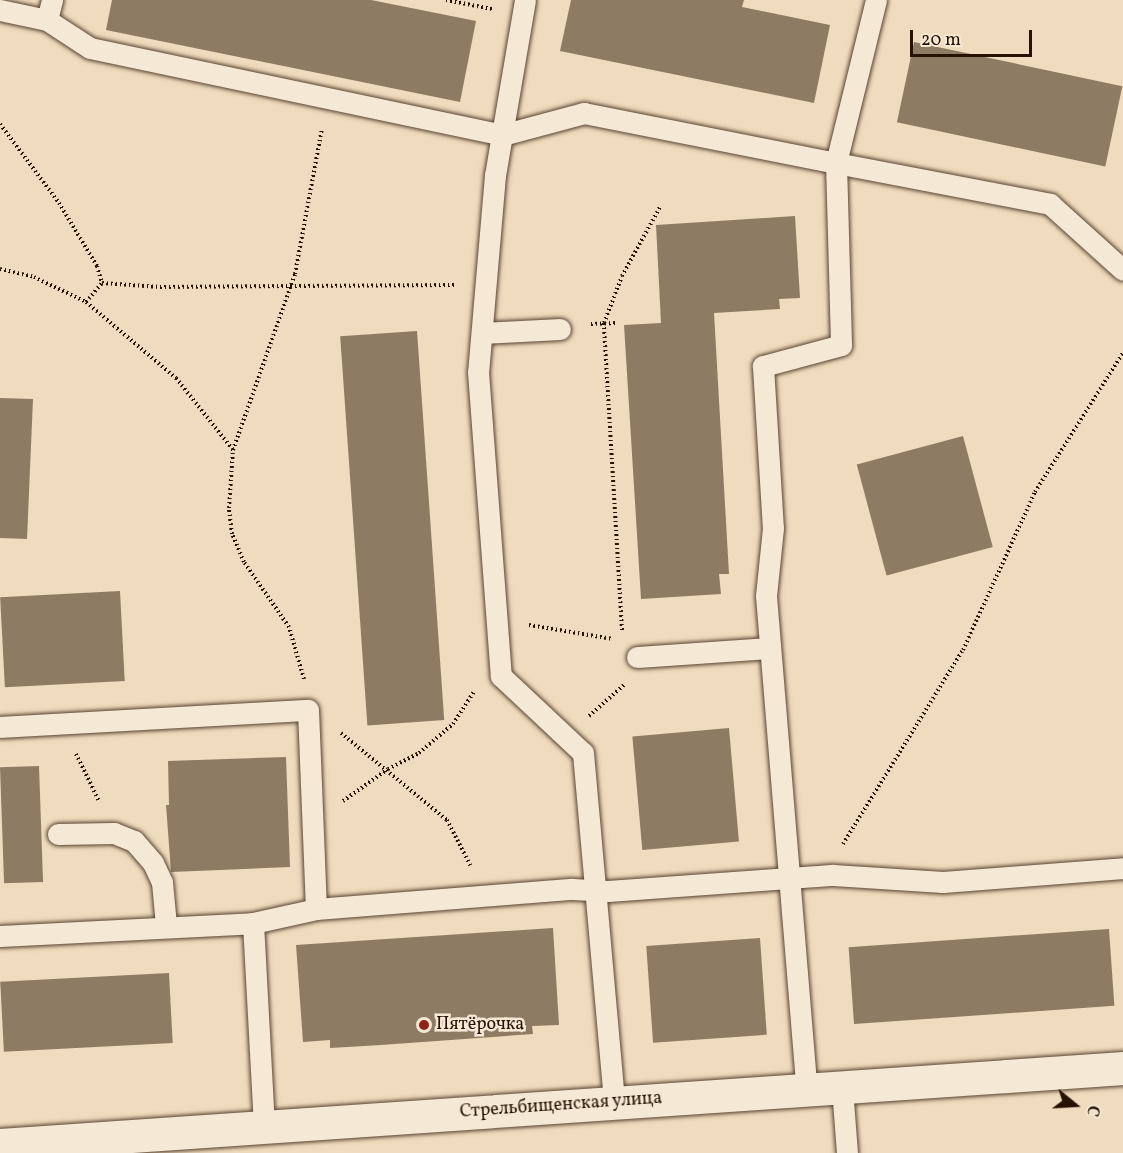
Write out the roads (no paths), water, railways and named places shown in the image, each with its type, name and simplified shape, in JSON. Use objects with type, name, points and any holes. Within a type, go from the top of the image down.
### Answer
[{"type":"street","name":"Стрельбищенская улица","points":[[0,1145],[161,1144],[264,1127],[1123,1068]]},
{"type":"lane","points":[[807,1090],[766,596],[773,528],[763,366],[841,345],[836,163],[876,0]]},
{"type":"lane","points":[[523,8],[502,135],[485,284],[478,372],[501,676],[583,753],[614,1103]]},
{"type":"lane","points":[[0,10],[50,10],[90,48],[502,135],[584,113],[1050,204],[1123,270]]},
{"type":"lane","points":[[482,333],[560,329]]},
{"type":"lane","points":[[630,650],[770,648]]},
{"type":"lane","points":[[0,727],[309,710],[316,909]]},
{"type":"lane","points":[[58,834],[114,833],[134,841],[153,863],[162,882],[166,925]]},
{"type":"lane","points":[[0,936],[166,925],[253,923],[316,909],[833,875],[943,882],[1123,868]]},
{"type":"lane","points":[[253,923],[264,1127]]},
{"type":"lane","points":[[842,1088],[847,1153]]},
{"type":"place","name":"Пятёрочка","points":[[424,1025]]}]
